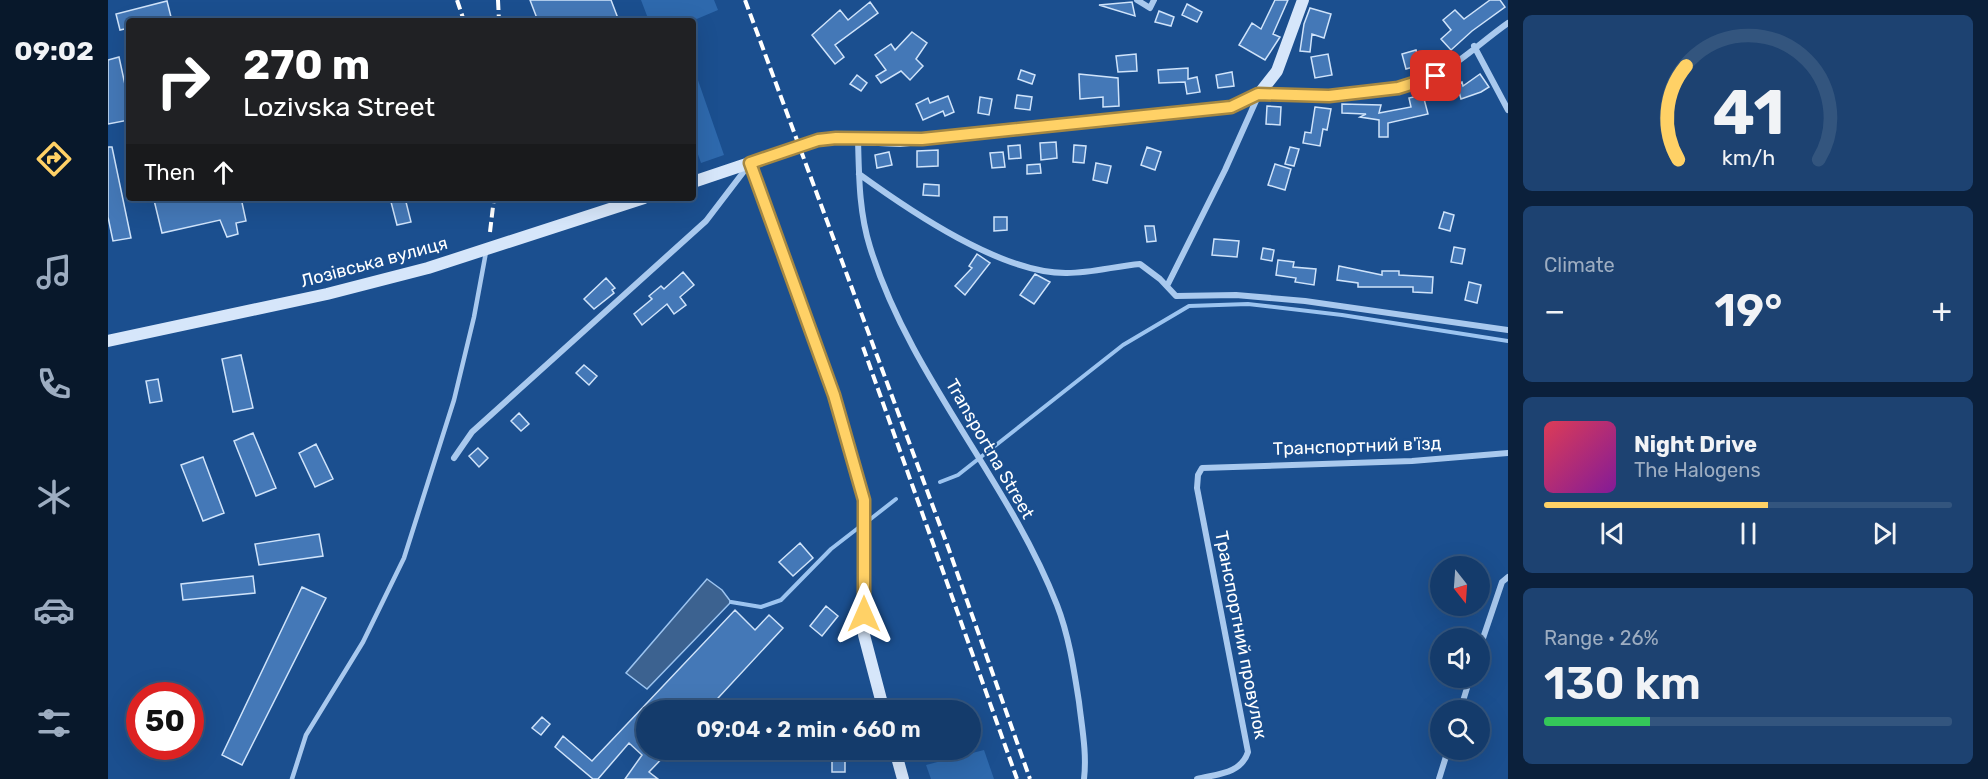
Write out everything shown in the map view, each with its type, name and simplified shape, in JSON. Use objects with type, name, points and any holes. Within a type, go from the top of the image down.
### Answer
[{"type":"main road","points":[[696,181],[818,140],[900,141],[944,138],[1231,107],[1258,94],[1277,71],[1303,0]]},
{"type":"main road","points":[[750,163],[834,395],[864,500],[864,635],[881,700]]},
{"type":"main road","name":"Лозівська вулиця","points":[[108,341],[327,294],[428,268],[613,203]]},
{"type":"main road","points":[[898,760],[903,779]]},
{"type":"street","points":[[1137,0],[1149,8],[1154,0]]},
{"type":"street","points":[[1167,286],[1225,171],[1258,94],[1329,96],[1398,88],[1436,76],[1508,23]]},
{"type":"street","points":[[1474,46],[1508,110]]},
{"type":"street","name":"Transportna Street","points":[[858,140],[860,205],[870,247],[890,303],[913,348],[1007,503],[1057,606],[1074,666],[1086,758],[1084,779]]},
{"type":"street","points":[[454,458],[472,432],[706,221],[750,163]]},
{"type":"street","points":[[859,174],[918,217],[1028,268],[1066,273],[1140,264],[1176,296],[1236,295],[1305,301],[1508,330]]},
{"type":"street","name":"Транспортний в'їзд","points":[[1207,466],[1413,461],[1508,453]]},
{"type":"street","name":"Транспортний провулок","points":[[1197,779],[1238,768],[1245,762],[1248,752],[1197,489],[1198,475],[1202,468],[1207,466]]},
{"type":"street","points":[[1486,628],[1502,582],[1508,577]]},
{"type":"street","points":[[1439,779],[1445,760]]},
{"type":"lane","points":[[292,779],[306,735],[363,642],[404,558],[454,400],[474,317],[487,249]]},
{"type":"shaded area","points":[[641,0],[714,0],[718,10],[696,19],[648,18]]},
{"type":"shaded area","points":[[696,75],[724,155],[701,163],[696,149]]},
{"type":"shaded area","points":[[707,579],[722,590],[731,602],[647,689],[626,673]]},
{"type":"shaded area","points":[[984,750],[994,779],[931,779],[926,765],[945,760],[981,760],[981,751]]},
{"type":"building","points":[[530,0],[611,0],[618,18],[537,18]]},
{"type":"building","points":[[1275,0],[1288,0],[1273,34],[1280,37],[1265,60],[1239,45],[1252,23],[1261,29]]},
{"type":"building","points":[[1490,0],[1500,0],[1505,7],[1451,50],[1441,39],[1451,30],[1443,20],[1455,10],[1464,19]]},
{"type":"building","points":[[167,1],[171,18],[126,18],[126,29],[120,30],[116,14]]},
{"type":"building","points":[[870,2],[878,13],[835,45],[844,57],[835,64],[812,35],[840,10],[848,20]]},
{"type":"building","points":[[1132,2],[1135,16],[1099,5]]},
{"type":"building","points":[[1187,4],[1202,12],[1197,22],[1182,15]]},
{"type":"building","points":[[1310,8],[1331,14],[1324,38],[1312,34],[1310,52],[1300,51],[1304,24]]},
{"type":"building","points":[[1159,11],[1174,17],[1171,26],[1155,22]]},
{"type":"building","points":[[912,32],[927,43],[916,59],[923,66],[910,80],[901,71],[881,83],[876,76],[886,70],[875,55],[891,44],[895,50]]},
{"type":"building","points":[[1416,50],[1420,65],[1406,69],[1402,54]]},
{"type":"building","points":[[1136,54],[1137,71],[1118,72],[1116,56]]},
{"type":"building","points":[[1328,54],[1332,75],[1315,78],[1311,57]]},
{"type":"building","points":[[119,57],[126,89],[126,121],[108,124],[108,60]]},
{"type":"building","points":[[1188,68],[1188,79],[1197,77],[1200,92],[1187,94],[1185,82],[1159,83],[1158,70]]},
{"type":"building","points":[[1021,70],[1035,75],[1032,84],[1018,79]]},
{"type":"building","points":[[1232,72],[1234,86],[1218,88],[1216,75]]},
{"type":"building","points":[[1079,74],[1118,78],[1119,106],[1103,107],[1103,97],[1080,99]]},
{"type":"building","points":[[1480,74],[1489,87],[1461,99],[1459,92],[1444,97],[1441,89],[1462,82],[1463,86]]},
{"type":"building","points":[[857,75],[867,83],[861,91],[850,84]]},
{"type":"building","points":[[1017,95],[1032,97],[1030,110],[1015,108]]},
{"type":"building","points":[[1423,95],[1428,114],[1388,123],[1388,137],[1379,137],[1379,120],[1360,117],[1366,114],[1342,113],[1342,104],[1381,105],[1379,113],[1411,107],[1409,98]]},
{"type":"building","points":[[948,96],[954,112],[945,116],[943,111],[923,120],[916,104],[928,98],[930,103]]},
{"type":"building","points":[[980,97],[992,99],[989,115],[978,113]]},
{"type":"building","points":[[1267,106],[1281,107],[1280,125],[1266,124]]},
{"type":"building","points":[[1315,107],[1331,109],[1327,130],[1323,129],[1320,146],[1303,143],[1305,132],[1311,133]]},
{"type":"building","points":[[1056,142],[1057,158],[1041,160],[1040,143]]},
{"type":"building","points":[[1020,145],[1021,158],[1009,159],[1008,146]]},
{"type":"building","points":[[1074,145],[1086,146],[1084,163],[1073,162]]},
{"type":"building","points":[[108,147],[112,147],[131,238],[113,241],[108,217]]},
{"type":"building","points":[[1147,147],[1161,152],[1155,170],[1141,165]]},
{"type":"building","points":[[1290,147],[1299,149],[1294,166],[1285,164]]},
{"type":"building","points":[[938,150],[938,166],[917,167],[917,151]]},
{"type":"building","points":[[889,152],[892,165],[877,168],[875,155]]},
{"type":"building","points":[[1003,152],[1005,167],[992,168],[990,153]]},
{"type":"building","points":[[1096,163],[1111,166],[1107,183],[1093,180]]},
{"type":"building","points":[[1040,164],[1041,173],[1027,174],[1027,165]]},
{"type":"building","points":[[1275,164],[1291,169],[1285,190],[1268,185]]},
{"type":"building","points":[[924,184],[939,185],[939,196],[923,195]]},
{"type":"building","points":[[154,201],[242,201],[246,221],[236,223],[238,234],[227,237],[220,220],[162,233]]},
{"type":"building","points":[[391,201],[406,201],[411,222],[397,225]]},
{"type":"building","points":[[1444,212],[1454,215],[1450,231],[1439,228]]},
{"type":"building","points":[[994,217],[1007,217],[1007,230],[994,231]]},
{"type":"building","points":[[1145,226],[1154,226],[1156,241],[1147,242]]},
{"type":"building","points":[[1214,239],[1239,241],[1237,257],[1212,255]]},
{"type":"building","points":[[1454,247],[1465,249],[1462,264],[1451,262]]},
{"type":"building","points":[[1263,248],[1274,250],[1272,261],[1261,259]]},
{"type":"building","points":[[977,254],[990,263],[965,295],[955,286],[972,268],[969,266]]},
{"type":"building","points":[[1278,260],[1294,262],[1293,267],[1316,269],[1314,285],[1295,282],[1296,278],[1276,275]]},
{"type":"building","points":[[1339,266],[1382,275],[1382,271],[1399,271],[1399,275],[1433,277],[1432,293],[1413,292],[1413,287],[1358,287],[1358,283],[1337,280]]},
{"type":"building","points":[[683,272],[694,285],[680,297],[686,305],[674,314],[667,304],[642,325],[634,314],[652,299],[649,296],[661,286],[664,289]]},
{"type":"building","points":[[1035,274],[1050,282],[1034,304],[1020,295]]},
{"type":"building","points":[[606,278],[615,288],[612,290],[614,293],[594,309],[584,299]]},
{"type":"building","points":[[1469,282],[1481,285],[1477,303],[1465,300]]},
{"type":"building","points":[[241,355],[253,408],[233,412],[222,359]]},
{"type":"building","points":[[584,365],[597,376],[589,385],[576,373]]},
{"type":"building","points":[[158,379],[162,401],[150,403],[146,381]]},
{"type":"building","points":[[519,413],[529,424],[521,431],[511,421]]},
{"type":"building","points":[[253,433],[276,488],[256,496],[234,441]]},
{"type":"building","points":[[316,444],[333,479],[315,487],[299,453]]},
{"type":"building","points":[[478,448],[488,458],[479,467],[469,456]]},
{"type":"building","points":[[203,457],[224,513],[203,521],[181,465]]},
{"type":"building","points":[[319,534],[323,556],[259,565],[255,544]]},
{"type":"building","points":[[800,543],[813,558],[793,576],[779,562]]},
{"type":"building","points":[[253,576],[255,593],[183,600],[181,584]]},
{"type":"building","points":[[302,587],[326,598],[242,765],[222,755]]},
{"type":"building","points":[[826,606],[838,616],[822,636],[810,626]]},
{"type":"building","points":[[735,610],[755,630],[769,615],[783,628],[716,700],[650,700]]},
{"type":"building","points":[[636,715],[636,749],[629,743],[598,779],[593,779],[555,747],[563,736],[592,761]]},
{"type":"building","points":[[542,717],[550,724],[541,735],[532,728]]},
{"type":"building","points":[[638,760],[660,760],[649,772],[658,779],[625,779]]},
{"type":"building","points":[[832,760],[845,760],[845,772],[832,772]]},
{"type":"waterway","points":[[940,482],[958,475],[1123,345],[1189,306],[1248,304],[1342,315],[1508,341]]},
{"type":"waterway","points":[[868,521],[896,499]]},
{"type":"waterway","points":[[731,602],[761,607],[781,600],[831,549],[862,525]]},
{"type":"railway","points":[[457,0],[463,18]]},
{"type":"railway","points":[[498,0],[499,18]]},
{"type":"railway","points":[[745,0],[948,547],[1030,779]]},
{"type":"railway","points":[[490,232],[494,201]]},
{"type":"railway","points":[[863,347],[1017,779]]},
{"type":"route","points":[[864,614],[864,500],[834,395],[750,163],[818,140],[836,138],[900,141],[944,138],[1231,107],[1258,94],[1329,96],[1375,91],[1398,88],[1436,76]]}]
